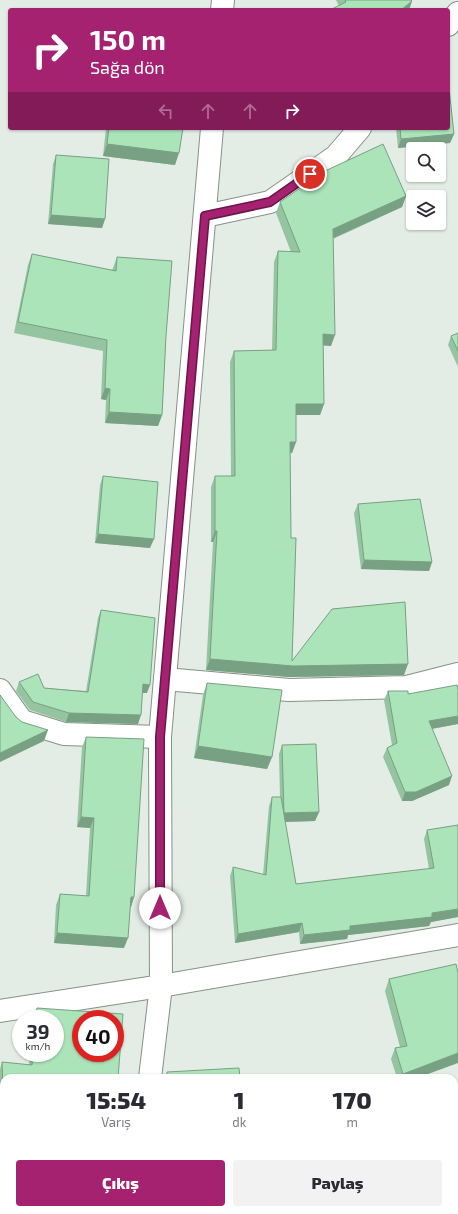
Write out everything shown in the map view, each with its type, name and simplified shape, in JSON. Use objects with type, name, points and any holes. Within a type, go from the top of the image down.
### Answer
[{"type":"street","points":[[450,23],[458,13]]},
{"type":"street","points":[[150,1074],[161,986],[160,737],[212,130]]},
{"type":"street","points":[[205,216],[270,202],[336,156],[358,130]]},
{"type":"street","points":[[165,679],[289,690],[407,687],[458,674]]},
{"type":"street","points":[[0,690],[22,721],[64,734],[160,737]]},
{"type":"street","points":[[0,1011],[161,986],[458,935]]},
{"type":"building","points":[[345,0],[412,1],[403,8],[334,8],[346,2]]},
{"type":"building","points":[[450,97],[454,134],[401,139],[400,130],[450,130]]},
{"type":"building","points":[[109,130],[183,130],[179,153],[107,144]]},
{"type":"building","points":[[383,144],[406,196],[333,229],[335,335],[323,334],[324,404],[296,404],[296,442],[290,442],[291,538],[296,538],[292,661],[332,609],[405,602],[408,664],[293,666],[210,659],[217,531],[215,531],[215,476],[235,476],[234,351],[276,350],[278,251],[300,252],[280,202],[325,171]]},
{"type":"building","points":[[56,155],[109,159],[105,219],[51,215]]},
{"type":"building","points":[[32,254],[116,271],[117,257],[172,261],[162,415],[109,412],[110,389],[105,388],[107,340],[18,322]]},
{"type":"building","points":[[458,333],[458,351],[451,336]]},
{"type":"building","points":[[103,476],[158,482],[154,539],[98,534]]},
{"type":"building","points":[[420,499],[432,562],[364,560],[358,504]]},
{"type":"building","points":[[101,610],[155,618],[150,685],[143,684],[141,715],[69,713],[33,702],[19,682],[38,674],[44,688],[88,692]]},
{"type":"building","points":[[207,683],[282,690],[272,757],[198,746]]},
{"type":"building","points":[[457,685],[458,716],[429,721],[452,776],[416,792],[405,792],[387,748],[397,743],[388,691],[408,691],[408,694]]},
{"type":"building","points":[[0,695],[16,717],[22,722],[48,730],[0,753]]},
{"type":"building","points":[[86,737],[144,739],[134,897],[131,897],[128,938],[57,933],[60,894],[89,896],[94,818],[81,817]]},
{"type":"building","points":[[316,744],[319,812],[284,813],[282,745]]},
{"type":"building","points":[[272,797],[281,797],[296,884],[434,868],[427,830],[458,825],[458,909],[432,913],[432,917],[350,926],[350,930],[304,935],[302,923],[238,934],[233,867],[266,875]]},
{"type":"building","points":[[456,964],[458,973],[458,1053],[403,1074],[395,1048],[407,1046],[389,979]]},
{"type":"building","points":[[37,1008],[72,1010],[72,1062],[119,1062],[118,1074],[2,1074],[2,1062],[32,1065],[32,1062],[64,1062],[64,1010],[37,1010]]},
{"type":"building","points":[[239,1068],[240,1074],[167,1074],[167,1072]]},
{"type":"route","points":[[160,908],[160,737],[205,216],[270,202],[310,174]]}]
